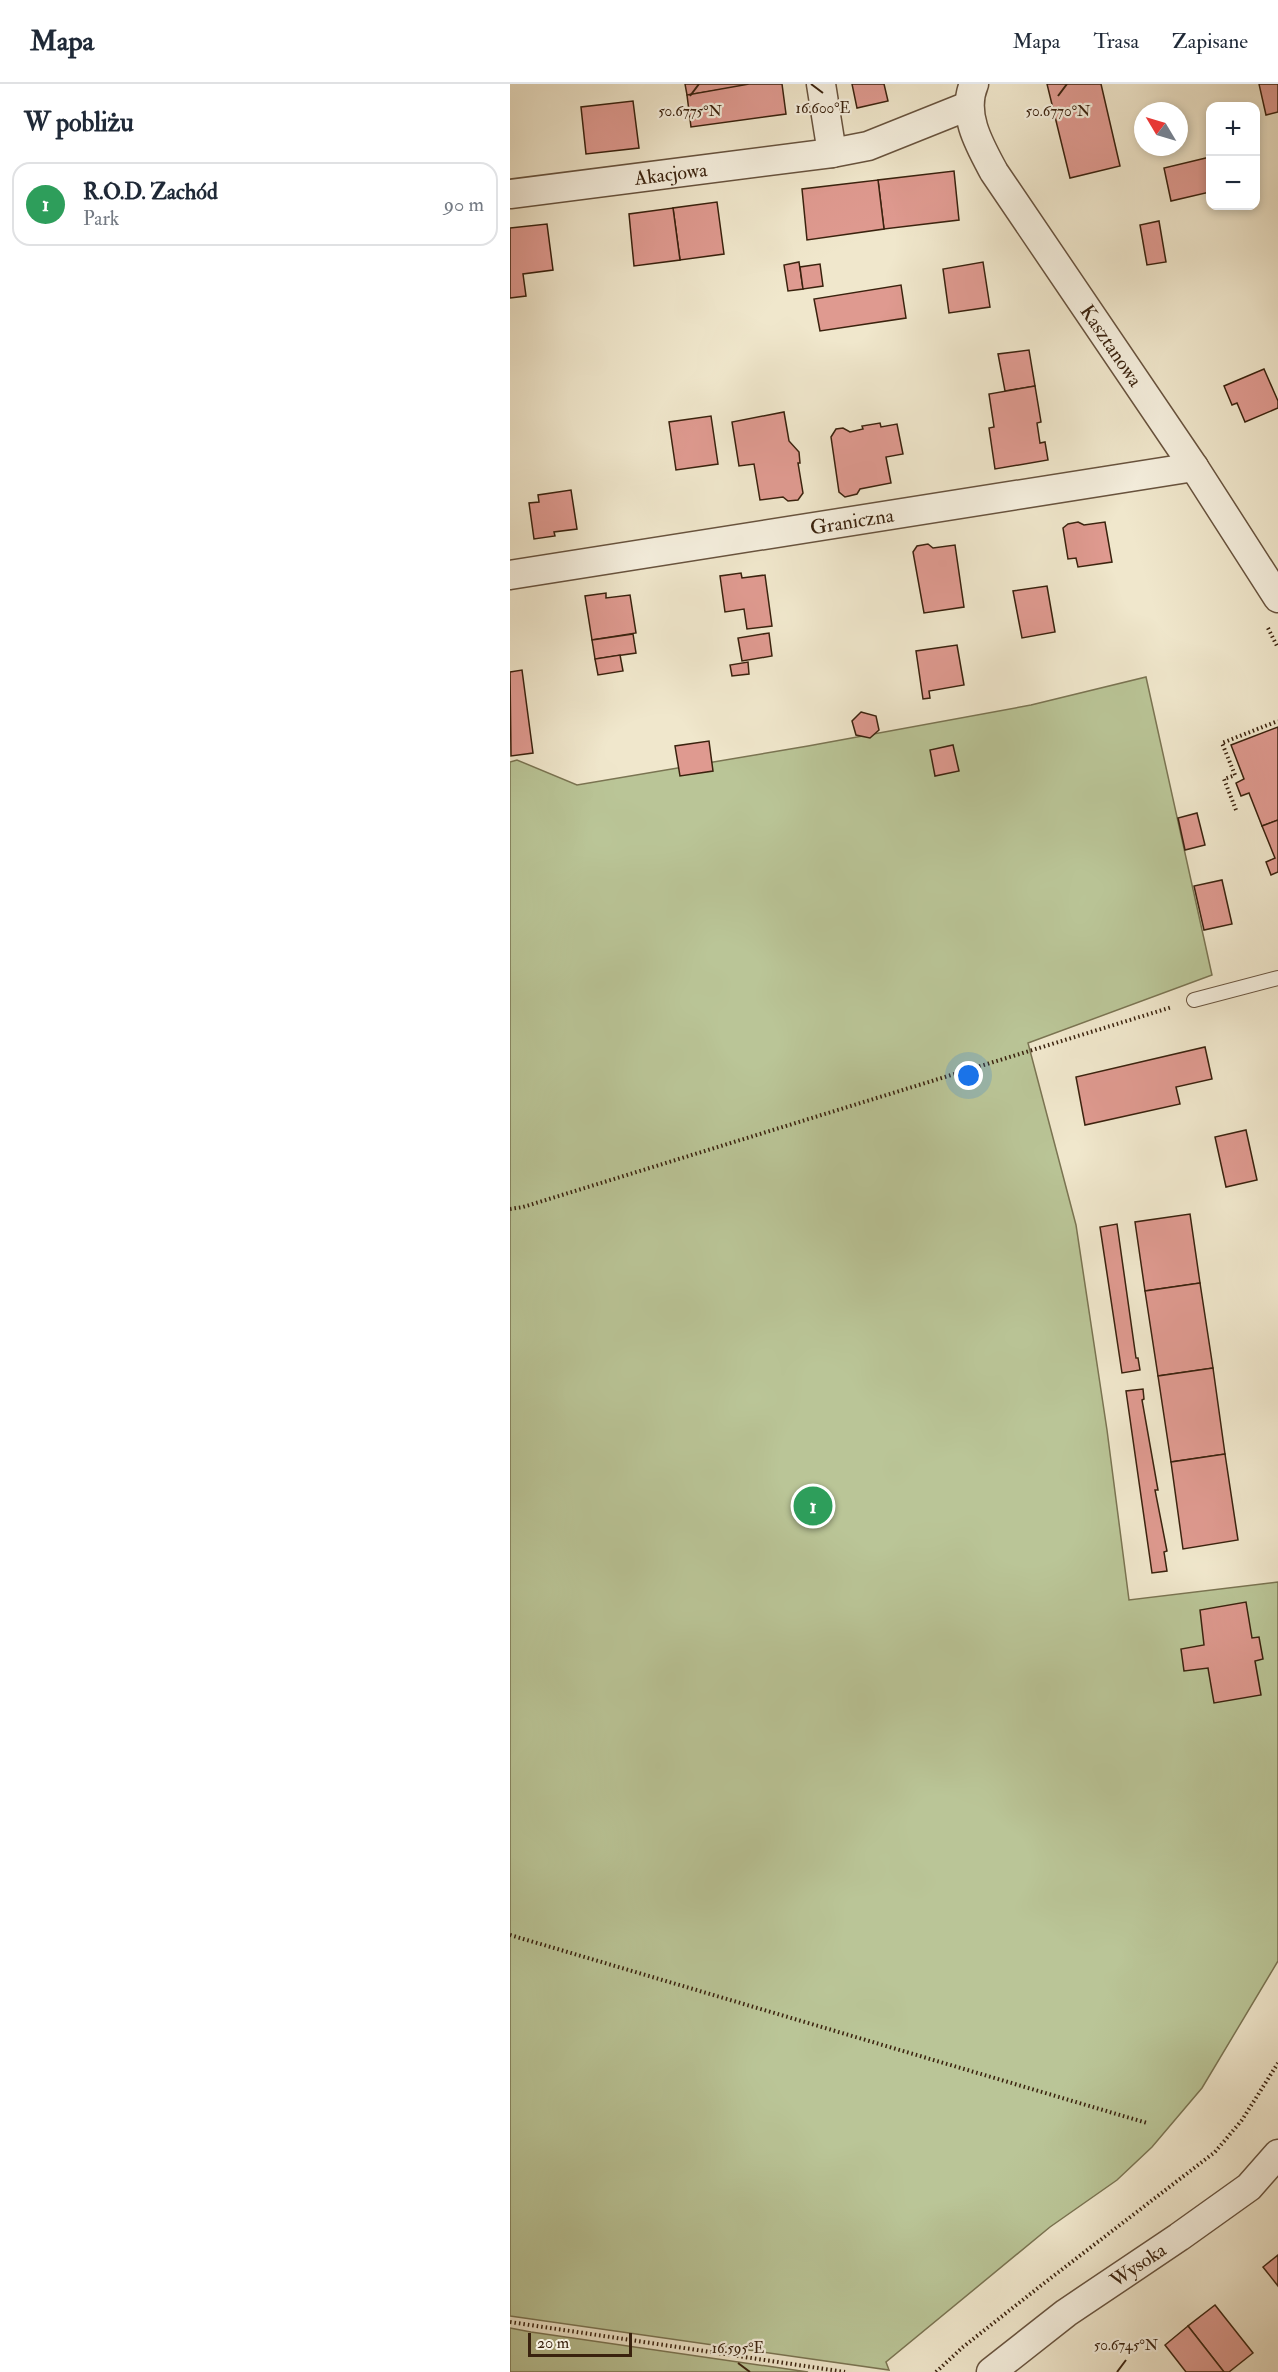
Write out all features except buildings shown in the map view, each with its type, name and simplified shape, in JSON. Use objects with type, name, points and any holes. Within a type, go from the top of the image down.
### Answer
[{"type":"street","points":[[821,84],[832,153]]},
{"type":"street","name":"Akacjowa","points":[[510,194],[832,153],[868,146],[971,95]]},
{"type":"street","name":"Kasztanowa","points":[[971,95],[978,140],[994,172],[1194,467],[1278,598]]},
{"type":"street","name":"Graniczna","points":[[510,575],[1149,476],[1194,467]]},
{"type":"street","name":"Wysoka","points":[[991,2372],[1066,2313],[1249,2187],[1278,2154]]},
{"type":"lane","points":[[1194,1000],[1278,978]]},
{"type":"path","points":[[1236,810],[1224,779],[1235,776],[1222,743],[1278,721]]},
{"type":"path","points":[[510,1209],[523,1208],[1194,1000]]},
{"type":"path","points":[[510,1935],[1147,2123]]},
{"type":"path","points":[[936,2372],[963,2347],[1034,2291],[1215,2152],[1242,2120],[1278,2063]]},
{"type":"path","points":[[510,2322],[819,2370],[845,2372]]},
{"type":"green space","points":[[1146,677],[1212,975],[1028,1043],[1076,1225],[1107,1430],[1129,1600],[1278,1582],[1278,1961],[1202,2088],[1152,2147],[1117,2180],[1050,2227],[886,2362],[889,2370],[510,2316],[510,762],[517,760],[577,785],[1031,705]]},
{"type":"green space","points":[[510,2328],[531,2332],[808,2372],[510,2372]]},
{"type":"place","name":"R.O.D. Zachód","points":[[813,1506]]}]
